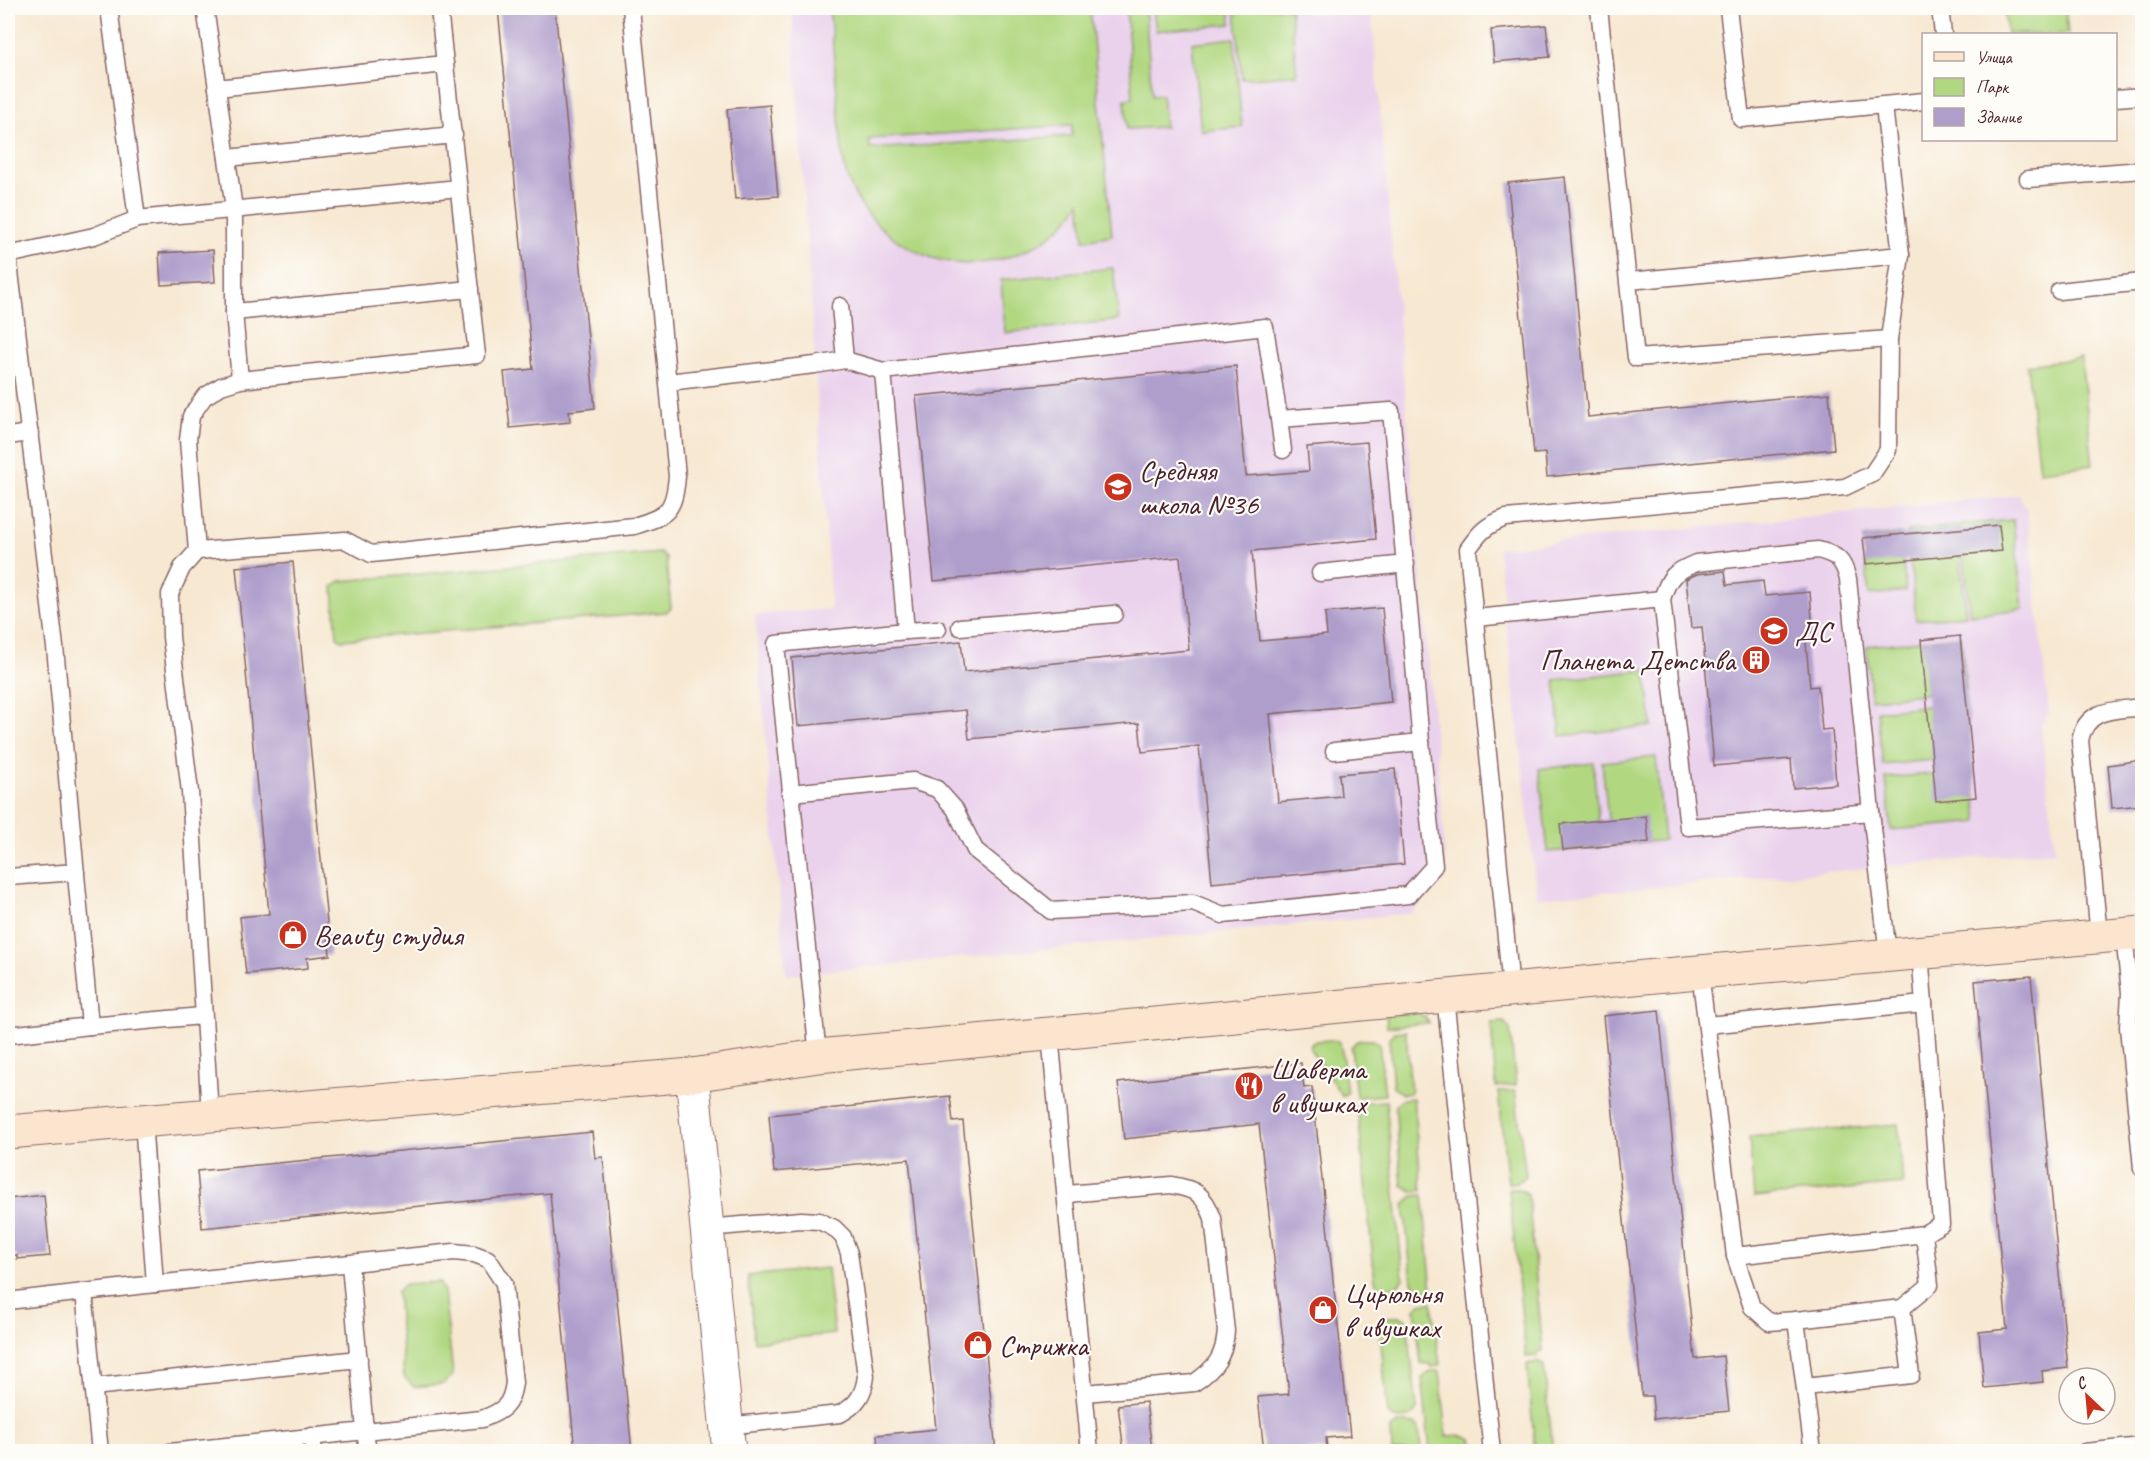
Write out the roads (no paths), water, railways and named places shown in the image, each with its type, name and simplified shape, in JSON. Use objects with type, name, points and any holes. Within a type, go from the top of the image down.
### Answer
[{"type":"street","points":[[8,1131],[692,1075],[818,1056],[1888,954],[2122,935]]},
{"type":"street","points":[[692,1075],[728,1439]]},
{"type":"lane","points":[[109,8],[137,219]]},
{"type":"lane","points":[[205,8],[234,209],[234,312],[240,380]]},
{"type":"lane","points":[[210,1114],[202,1016],[190,792],[171,637],[170,594],[182,568],[196,551],[188,440],[191,416],[204,397],[220,387],[240,380],[477,355],[439,8]]},
{"type":"lane","points":[[196,551],[345,540],[371,554],[634,526],[660,518],[675,498],[677,476],[631,8]]},
{"type":"lane","points":[[1599,8],[1636,358],[1888,339]]},
{"type":"lane","points":[[1728,8],[1741,119],[1922,101]]},
{"type":"lane","points":[[1940,8],[1943,33]]},
{"type":"lane","points":[[217,88],[445,64]]},
{"type":"lane","points":[[2117,98],[2142,96]]},
{"type":"lane","points":[[1511,989],[1468,549],[1479,533],[1490,524],[1506,518],[1845,487],[1872,474],[1888,450],[1888,339],[1901,255],[1884,106]]},
{"type":"lane","points":[[227,158],[454,135]]},
{"type":"lane","points":[[2028,179],[2142,170]]},
{"type":"lane","points":[[90,1026],[55,647],[8,255],[94,236],[137,219],[459,188]]},
{"type":"lane","points":[[1629,280],[1901,255]]},
{"type":"lane","points":[[2059,291],[2142,282]]},
{"type":"lane","points":[[234,312],[470,289]]},
{"type":"lane","points":[[840,306],[845,360]]},
{"type":"lane","points":[[668,382],[845,360],[883,371],[1265,327],[1283,450]]},
{"type":"lane","points":[[883,371],[906,631]]},
{"type":"lane","points":[[790,793],[913,781],[937,789],[955,809],[975,850],[1051,911],[1193,903],[1222,915],[1408,895],[1434,866],[1391,411],[1279,419]]},
{"type":"lane","points":[[8,436],[30,433]]},
{"type":"lane","points":[[1871,812],[1688,826],[1662,599],[1668,580],[1679,570],[1696,563],[1818,550],[1832,553],[1844,564],[1848,579],[1871,812],[1888,954]]},
{"type":"lane","points":[[1320,573],[1406,564]]},
{"type":"lane","points":[[1476,618],[1662,599]]},
{"type":"lane","points":[[960,627],[1114,614]]},
{"type":"lane","points":[[818,1056],[776,644],[938,629]]},
{"type":"lane","points":[[2142,707],[2102,712],[2090,718],[2082,727],[2080,740],[2136,992],[2128,1028],[2142,1168]]},
{"type":"lane","points":[[1334,751],[1421,742]]},
{"type":"lane","points":[[8,877],[76,872]]},
{"type":"lane","points":[[1735,1256],[1924,1233],[1941,1224],[1920,952]]},
{"type":"lane","points":[[1701,972],[1735,1256],[1752,1307],[1769,1322],[1902,1308],[1930,1285],[1924,1233]]},
{"type":"lane","points":[[1445,996],[1492,1452]]},
{"type":"lane","points":[[1707,1024],[1924,1004]]},
{"type":"lane","points":[[8,1035],[202,1016]]},
{"type":"lane","points":[[1050,1035],[1090,1452]]},
{"type":"lane","points":[[143,1120],[155,1284]]},
{"type":"lane","points":[[1066,1194],[1171,1185],[1198,1193],[1208,1204],[1213,1218],[1226,1330],[1225,1348],[1218,1362],[1194,1383],[1085,1393]]},
{"type":"lane","points":[[707,1228],[801,1220],[819,1221],[834,1228],[843,1237],[849,1253],[866,1376],[860,1397],[851,1407],[840,1413],[728,1439]]},
{"type":"lane","points":[[8,1301],[454,1252],[474,1254],[488,1259],[504,1283],[514,1383],[512,1398],[505,1407],[482,1419],[365,1431],[313,1444],[170,1452]]},
{"type":"lane","points":[[350,1264],[368,1452]]},
{"type":"lane","points":[[84,1292],[100,1452]]},
{"type":"lane","points":[[1805,1387],[1911,1374],[1902,1308]]},
{"type":"lane","points":[[1796,1320],[1813,1452]]},
{"type":"lane","points":[[93,1387],[359,1359]]},
{"type":"lane","points":[[2085,1452],[2142,1446]]},
{"type":"place","name":"Средняя школа №36","points":[[1118,487]]},
{"type":"place","name":"ДС","points":[[1774,631]]},
{"type":"place","name":"Планета Детства","points":[[1756,660]]},
{"type":"place","name":"Beauty студия","points":[[293,935]]},
{"type":"place","name":"Шаверма в ивушках","points":[[1249,1086]]},
{"type":"place","name":"Цирюльня в ивушках","points":[[1323,1310]]},
{"type":"place","name":"Стрижка","points":[[978,1345]]}]
